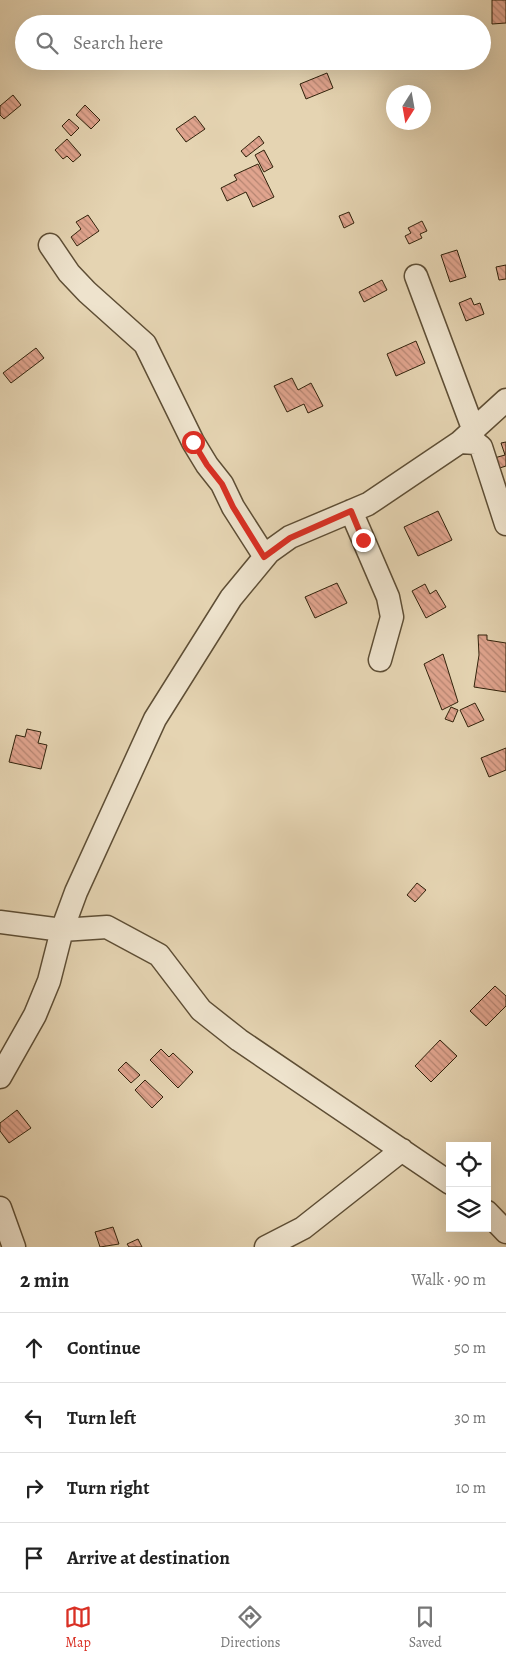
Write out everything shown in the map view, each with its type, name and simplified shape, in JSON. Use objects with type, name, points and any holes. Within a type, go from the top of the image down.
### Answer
[{"type":"street","points":[[50,245],[69,273],[87,292],[145,344],[193,442],[207,465],[222,484],[233,507],[264,557]]},
{"type":"street","points":[[416,276],[467,436],[481,447],[506,524]]},
{"type":"street","points":[[0,1077],[35,1015],[49,981],[62,930],[76,892],[155,719],[231,598],[264,557],[290,538],[368,504],[467,436],[506,400]]},
{"type":"street","points":[[351,511],[388,598],[392,617],[380,660]]},
{"type":"street","points":[[0,922],[62,930],[107,927],[159,955],[201,1010],[239,1040],[446,1180]]},
{"type":"street","points":[[266,1247],[303,1228],[402,1150]]},
{"type":"street","points":[[0,1208],[14,1247]]},
{"type":"street","points":[[491,1216],[506,1232]]},
{"type":"building","points":[[492,0],[506,0],[506,23],[492,24]]},
{"type":"building","points":[[327,73],[333,88],[306,99],[300,84]]},
{"type":"building","points":[[13,95],[21,105],[4,119],[0,115],[0,106]]},
{"type":"building","points":[[85,105],[100,120],[91,129],[76,115]]},
{"type":"building","points":[[195,116],[205,129],[186,142],[176,129]]},
{"type":"building","points":[[69,119],[79,128],[71,136],[62,126]]},
{"type":"building","points":[[259,136],[264,143],[246,157],[241,151]]},
{"type":"building","points":[[67,139],[81,155],[73,162],[67,156],[63,159],[55,150]]},
{"type":"building","points":[[264,150],[273,167],[264,172],[255,155]]},
{"type":"building","points":[[258,164],[274,197],[253,207],[246,192],[227,201],[221,188],[237,180],[234,175]]},
{"type":"building","points":[[349,212],[354,223],[344,228],[339,216]]},
{"type":"building","points":[[88,215],[99,231],[77,246],[71,237],[81,229],[76,222]]},
{"type":"building","points":[[422,221],[427,231],[420,234],[422,238],[409,244],[405,236],[411,233],[408,228]]},
{"type":"building","points":[[457,250],[466,277],[450,282],[441,255]]},
{"type":"building","points":[[506,265],[506,279],[499,280],[496,267]]},
{"type":"building","points":[[382,280],[387,290],[364,302],[359,292]]},
{"type":"building","points":[[471,298],[474,305],[480,303],[484,314],[466,321],[459,303]]},
{"type":"building","points":[[416,341],[425,363],[396,376],[387,354]]},
{"type":"building","points":[[36,348],[44,358],[11,383],[3,373]]},
{"type":"building","points":[[292,378],[298,390],[311,383],[323,406],[308,413],[304,404],[287,412],[274,386]]},
{"type":"building","points":[[506,442],[506,466],[490,471],[487,460],[505,455],[501,443]]},
{"type":"building","points":[[438,511],[452,540],[418,556],[404,527]]},
{"type":"building","points":[[337,583],[347,603],[315,618],[305,597]]},
{"type":"building","points":[[425,584],[430,594],[436,590],[446,607],[426,618],[412,591]]},
{"type":"building","points":[[478,635],[487,635],[487,640],[506,643],[506,692],[474,687],[479,655]]},
{"type":"building","points":[[443,654],[458,702],[442,710],[424,664]]},
{"type":"building","points":[[475,703],[484,720],[468,727],[460,710]]},
{"type":"building","points":[[451,707],[458,710],[453,722],[445,719]]},
{"type":"building","points":[[27,729],[41,732],[38,743],[47,745],[41,769],[9,762],[16,735],[25,737]]},
{"type":"building","points":[[506,748],[506,770],[489,777],[481,758]]},
{"type":"building","points":[[417,883],[426,890],[415,902],[407,895]]},
{"type":"building","points":[[495,986],[506,996],[506,1006],[486,1026],[470,1011]]},
{"type":"building","points":[[440,1040],[457,1056],[431,1082],[415,1066]]},
{"type":"building","points":[[161,1049],[169,1057],[173,1053],[193,1072],[178,1088],[150,1060]]},
{"type":"building","points":[[126,1062],[140,1075],[131,1083],[118,1070]]},
{"type":"building","points":[[145,1080],[163,1097],[152,1108],[135,1090]]},
{"type":"building","points":[[17,1110],[31,1128],[9,1143],[0,1131],[0,1123]]},
{"type":"building","points":[[113,1227],[119,1244],[100,1247],[95,1232]]},
{"type":"building","points":[[138,1239],[142,1247],[129,1247],[127,1244]]},
{"type":"route","points":[[193,442],[207,465],[222,484],[233,507],[264,557],[290,538],[351,511],[363,540]]}]
